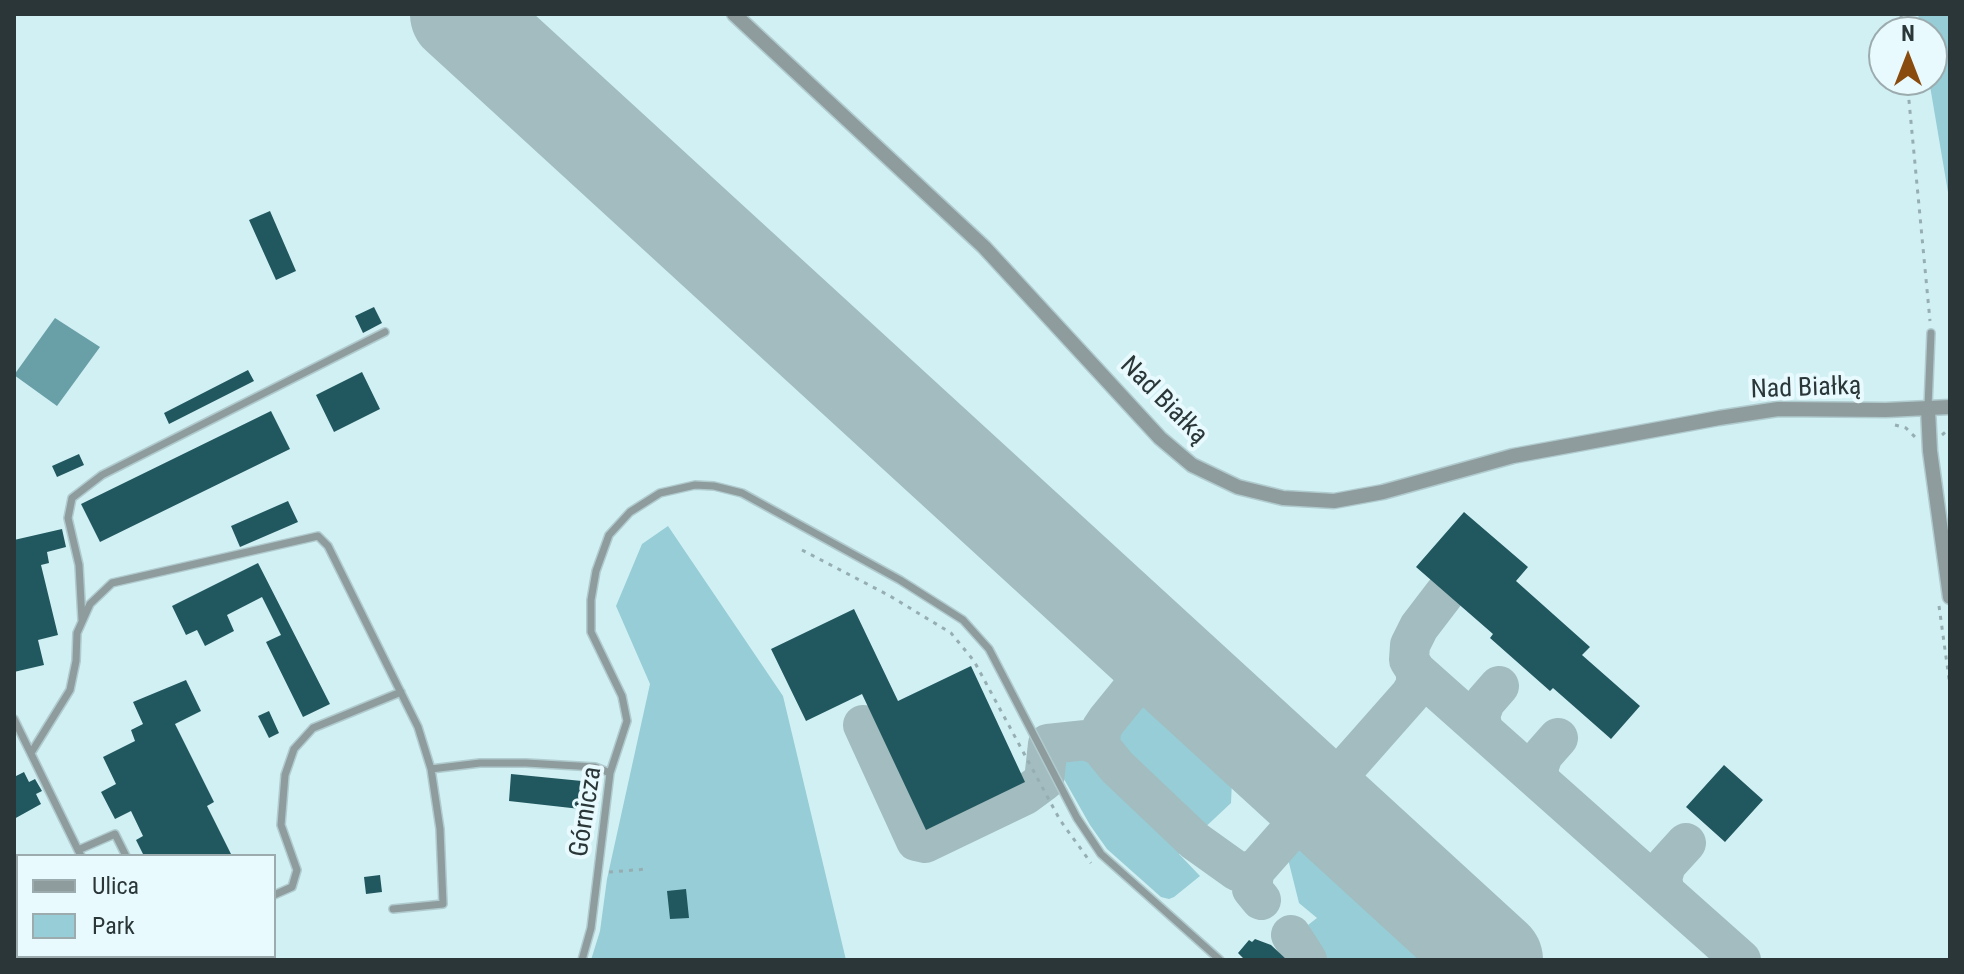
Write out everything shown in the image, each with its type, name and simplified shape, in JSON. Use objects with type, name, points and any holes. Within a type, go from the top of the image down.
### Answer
[{"type":"street","name":"Nad Białką","points":[[734,14],[984,247],[1160,438],[1192,465],[1238,487],[1283,498],[1334,501],[1383,492],[1513,456],[1719,418],[1778,409],[1950,407]]},
{"type":"street","points":[[1928,409],[1930,451],[1950,597]]},
{"type":"lane","points":[[82,622],[79,565],[68,518],[72,498],[102,475],[385,332]]},
{"type":"lane","points":[[1928,409],[1931,333]]},
{"type":"lane","name":"Górnicza","points":[[582,960],[591,928],[610,773],[626,728],[627,712],[591,632],[592,586],[603,548],[630,512],[674,488],[714,486],[742,493],[900,580],[963,620],[989,649],[1077,818],[1101,854],[1220,960]]},
{"type":"lane","points":[[31,753],[70,690],[76,661],[77,633],[90,604],[112,583],[318,536],[328,546],[418,727],[431,769],[440,829],[443,904],[393,909]]},
{"type":"lane","points":[[276,894],[292,887],[297,870],[281,825],[285,775],[294,749],[313,728],[401,692]]},
{"type":"lane","points":[[14,719],[79,853],[115,834],[125,854]]},
{"type":"lane","points":[[431,769],[480,763],[526,763],[595,767],[610,773]]},
{"type":"path","points":[[1909,96],[1931,333]]},
{"type":"path","points":[[1894,425],[1906,428],[1917,439]]},
{"type":"path","points":[[1940,437],[1950,428]]},
{"type":"path","points":[[802,550],[890,596],[951,633],[974,661],[1060,820],[1091,863]]},
{"type":"path","points":[[598,871],[647,869]]},
{"type":"green space","points":[[1950,14],[1950,204],[1932,96],[1948,96],[1948,16],[1918,16]]},
{"type":"green space","points":[[668,526],[783,696],[846,960],[591,960],[600,931],[607,879],[650,684],[616,606],[642,544]]},
{"type":"green space","points":[[1141,700],[1232,781],[1231,803],[1199,833],[1112,750],[1109,740],[1113,733]]},
{"type":"green space","points":[[1070,749],[1086,751],[1108,768],[1191,845],[1179,854],[1200,876],[1174,897],[1161,897],[1107,849],[1052,758]]},
{"type":"green space","points":[[1298,845],[1429,960],[1323,960],[1308,925],[1317,918],[1299,903],[1287,855],[1290,846]]},
{"type":"shaded area","points":[[55,318],[100,347],[57,406],[14,375]]},
{"type":"building","points":[[270,211],[296,271],[276,280],[249,220]]},
{"type":"building","points":[[374,307],[382,323],[363,333],[355,316]]},
{"type":"building","points":[[248,370],[254,381],[169,424],[164,413]]},
{"type":"building","points":[[362,372],[380,409],[334,432],[316,395]]},
{"type":"building","points":[[271,411],[290,449],[100,542],[81,504]]},
{"type":"building","points":[[79,454],[84,465],[57,477],[52,466]]},
{"type":"building","points":[[288,501],[298,522],[240,547],[231,526]]},
{"type":"building","points":[[1464,512],[1528,567],[1516,581],[1590,647],[1582,655],[1640,706],[1611,739],[1553,688],[1550,691],[1490,638],[1493,634],[1416,567]]},
{"type":"building","points":[[62,529],[66,547],[47,552],[49,563],[41,565],[58,635],[38,640],[44,665],[14,672],[14,540]]},
{"type":"building","points":[[258,563],[330,704],[303,717],[266,642],[281,635],[262,597],[227,615],[234,631],[205,646],[197,630],[186,635],[172,606]]},
{"type":"building","points":[[854,609],[898,701],[971,666],[1025,782],[926,830],[862,694],[806,721],[771,649]]},
{"type":"building","points":[[186,680],[201,711],[175,724],[214,802],[207,806],[231,854],[143,854],[136,840],[143,836],[131,811],[115,819],[101,792],[116,784],[103,757],[135,741],[131,730],[143,724],[133,702]]},
{"type":"building","points":[[269,711],[279,733],[269,738],[258,716]]},
{"type":"building","points":[[1724,765],[1763,800],[1725,842],[1686,807]]},
{"type":"building","points":[[24,772],[29,782],[35,779],[42,791],[36,794],[41,804],[14,819],[14,777]]},
{"type":"building","points":[[511,774],[592,782],[589,810],[509,801]]},
{"type":"building","points":[[380,875],[382,892],[366,894],[364,877]]},
{"type":"building","points":[[686,889],[689,918],[670,919],[667,891]]},
{"type":"building","points":[[1255,939],[1271,945],[1287,960],[1245,960],[1238,953],[1249,940],[1252,942]]},
{"type":"taxiway","points":[[1261,900],[1252,889],[1258,867],[1416,685],[1416,671],[1409,660],[1410,645],[1419,627],[1445,593]]},
{"type":"taxiway","points":[[1159,656],[1101,729],[1100,746],[1117,767],[1195,841],[1237,871],[1249,872],[1258,867]]},
{"type":"taxiway","points":[[1416,671],[1741,960]]},
{"type":"taxiway","points":[[1483,730],[1480,716],[1485,702],[1499,686]]},
{"type":"taxiway","points":[[863,725],[916,841],[925,843],[1025,795],[1044,781],[1048,744],[1086,740],[1100,746]]},
{"type":"taxiway","points":[[1541,782],[1538,769],[1543,755],[1558,738]]},
{"type":"taxiway","points":[[1665,892],[1662,879],[1666,865],[1686,843]]},
{"type":"taxiway","points":[[1291,935],[1307,960]]},
{"type":"runway","points":[[460,14],[1493,960]]}]
